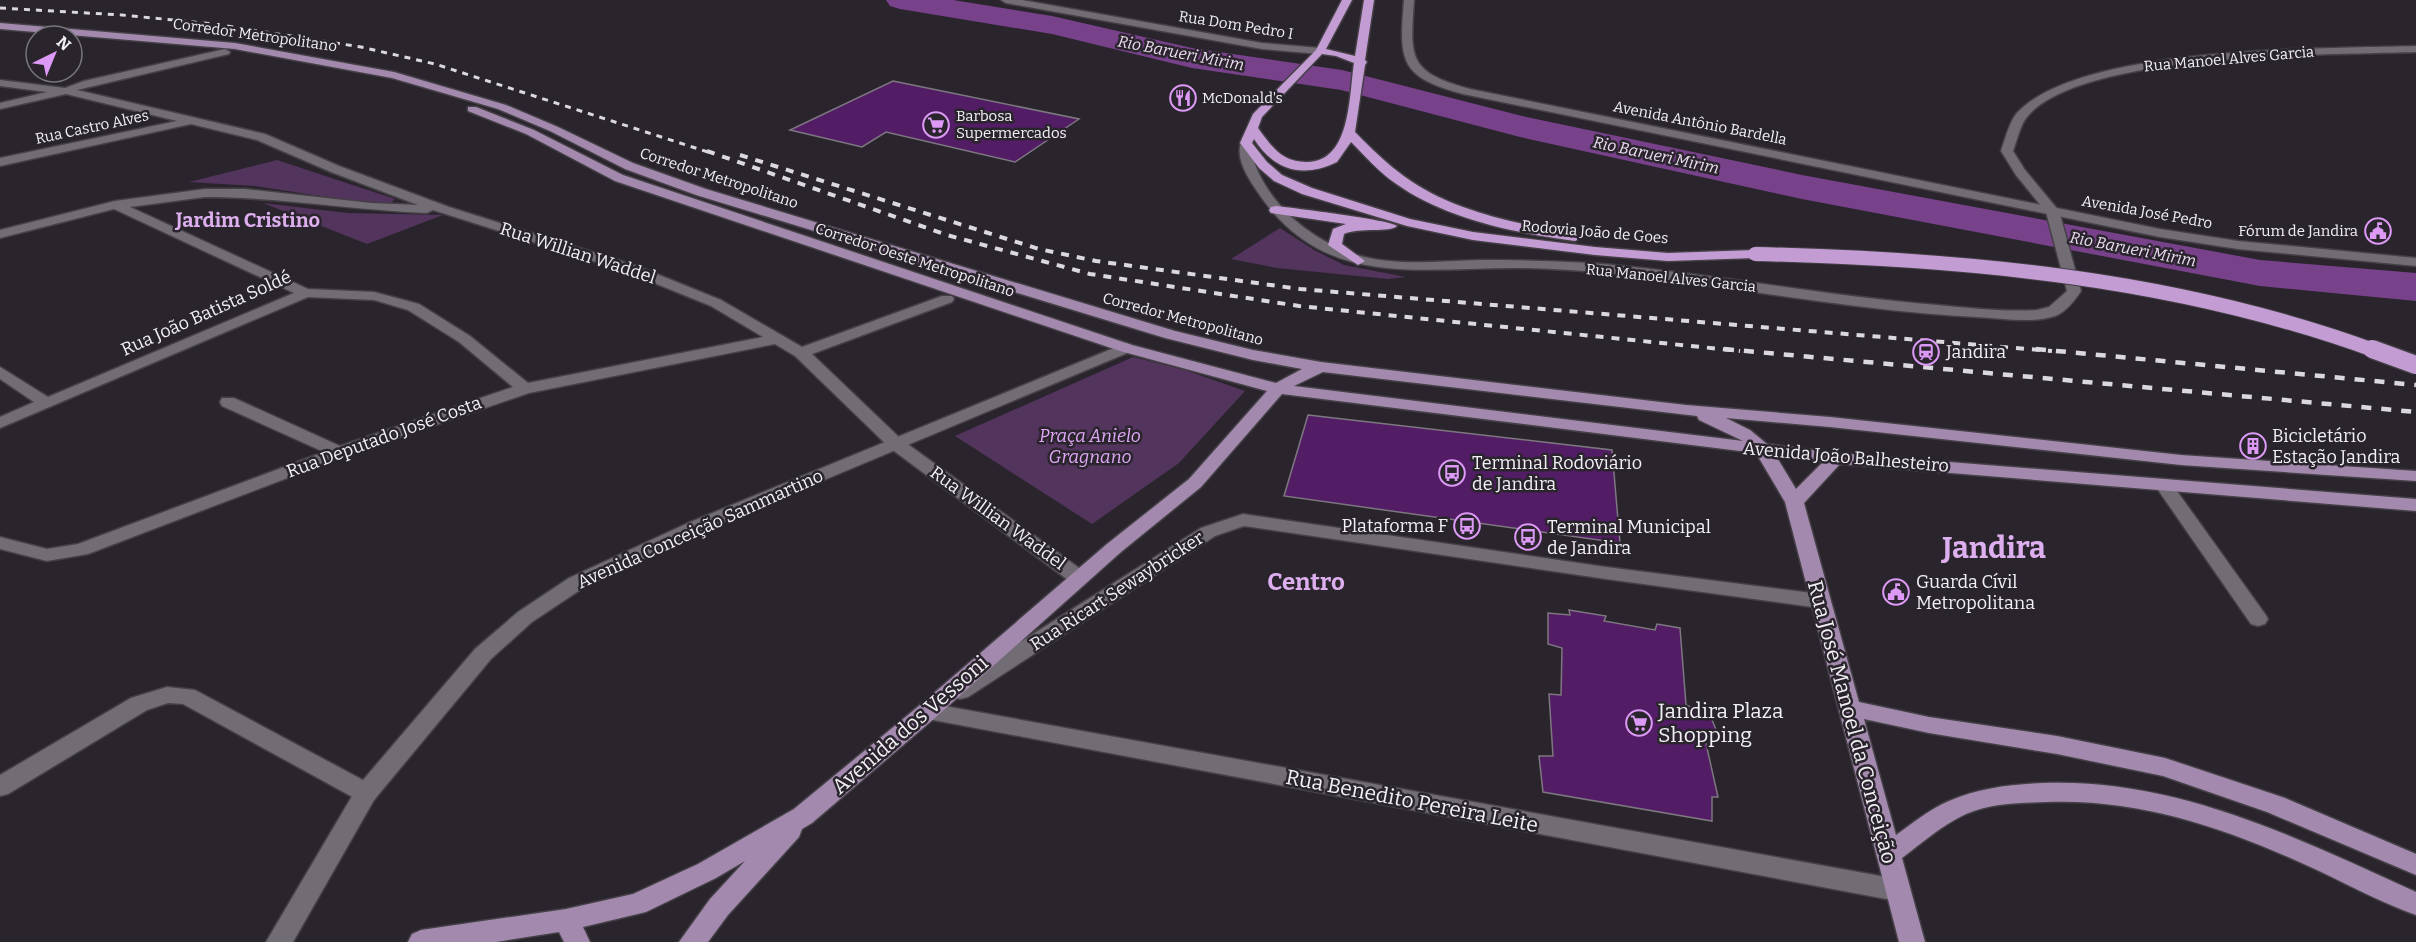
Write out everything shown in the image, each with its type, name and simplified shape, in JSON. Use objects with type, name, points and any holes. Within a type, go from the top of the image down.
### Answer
[{"type":"highway","points":[[1246,143],[1257,116],[1284,91],[1320,51],[1347,0]]},
{"type":"highway","points":[[1252,128],[1274,157],[1286,164],[1325,164],[1337,156],[1349,134],[1369,0]]},
{"type":"highway","points":[[1320,51],[1338,52],[1360,65]]},
{"type":"highway","name":"Rodovia João de Goes","points":[[1349,134],[1401,183],[1472,214],[1507,224],[1568,236],[1714,254]]},
{"type":"highway","name":"Rodovia João de Goes","points":[[1246,143],[1263,165],[1278,178],[1307,191],[1407,222],[1473,236],[1636,255],[1668,257],[1714,254]]},
{"type":"highway","points":[[1276,210],[1473,236]]},
{"type":"highway","points":[[1358,261],[1335,245],[1338,232],[1347,227],[1369,223]]},
{"type":"highway","points":[[1714,254],[1838,256],[1978,265],[2130,285],[2257,314],[2383,352],[2416,365]]},
{"type":"main road","name":"Corredor Metropolitano","points":[[0,26],[235,46],[333,62],[394,75],[502,107],[554,129],[629,166],[701,192],[1170,335],[1253,355],[1321,368]]},
{"type":"main road","points":[[0,33],[24,35]]},
{"type":"main road","name":"Corredor Oeste Metropolitano","points":[[84,40],[268,58],[395,86],[469,108],[530,132],[619,178],[1126,348],[1278,388]]},
{"type":"main road","points":[[225,52],[257,52],[333,62]]},
{"type":"main road","name":"Avenida dos Vessoni","points":[[421,942],[572,931],[707,871],[803,816],[928,711],[1079,578],[1195,483],[1278,388],[1303,374],[1321,368]]},
{"type":"main road","name":"Avenida João Balhesteiro","points":[[1321,368],[1686,410],[1830,422],[2181,460],[2416,476]]},
{"type":"main road","name":"Avenida João Balhesteiro","points":[[1278,388],[1836,458],[2416,505]]},
{"type":"main road","points":[[1686,410],[1718,421],[1754,442],[1762,450]]},
{"type":"main road","name":"Rua José Manoel da Conceição","points":[[1762,450],[1794,502],[1912,942]]},
{"type":"main road","points":[[1794,502],[1836,458]]},
{"type":"main road","points":[[1848,708],[1929,725],[2057,745],[2165,767],[2276,805],[2416,866]]},
{"type":"main road","points":[[1888,855],[1955,809],[1994,797],[2042,792],[2093,791],[2203,812],[2259,833],[2416,904]]},
{"type":"main road","points":[[692,942],[719,907],[803,816]]},
{"type":"street","name":"Rua Dom Pedro I","points":[[1006,0],[1262,46],[1320,51]]},
{"type":"street","name":"Avenida Antônio Bardella","points":[[1409,0],[1406,36],[1413,66],[1427,77],[1449,87],[1530,106],[1754,149],[2053,215]]},
{"type":"street","name":"Rua Manoel Alves Garcia","points":[[1246,143],[1245,153],[1254,177],[1276,210],[1304,236],[1322,247],[1358,261],[1398,266],[1513,264],[1644,273],[1842,300],[1971,313],[2032,314],[2051,312],[2074,291],[2053,215],[2007,151],[2021,116],[2041,101],[2064,88],[2136,67],[2163,62],[2344,50],[2416,49]]},
{"type":"street","points":[[0,106],[225,52]]},
{"type":"street","name":"Rua Willian Waddel","points":[[0,83],[66,91],[261,137],[335,170],[444,210],[632,269],[716,303],[801,353],[897,444],[1079,578]]},
{"type":"street","name":"Rua Castro Alves","points":[[0,162],[191,121]]},
{"type":"street","points":[[0,234],[115,205],[162,197],[235,193],[370,207],[444,210]]},
{"type":"street","name":"Rua João Batista Soldé","points":[[115,205],[306,293]]},
{"type":"street","name":"Avenida José Pedro","points":[[2053,215],[2238,245],[2416,262]]},
{"type":"street","points":[[306,293],[360,293],[399,302],[429,317],[480,350],[525,389]]},
{"type":"street","name":"Rua João Batista Soldé","points":[[0,423],[306,293]]},
{"type":"street","points":[[801,353],[947,299]]},
{"type":"street","name":"Rua Deputado José Costa","points":[[0,543],[47,555],[81,550],[339,452],[525,389],[777,339]]},
{"type":"street","name":"Avenida Conceição Sammartino","points":[[279,942],[366,794],[483,654],[525,617],[576,583],[695,527],[1126,348]]},
{"type":"street","points":[[0,372],[46,403]]},
{"type":"street","points":[[228,402],[339,452]]},
{"type":"street","points":[[2163,484],[2258,619]]},
{"type":"street","name":"Rua Ricart Sewaybricker","points":[[928,711],[1208,532],[1243,520],[1605,573],[1820,601]]},
{"type":"street","points":[[0,787],[139,704],[167,695],[187,696],[366,794]]},
{"type":"street","name":"Rua Benedito Pereira Leite","points":[[928,711],[1897,890]]},
{"type":"green space","points":[[277,160],[395,199],[390,204],[379,205],[255,186],[189,182]]},
{"type":"green space","points":[[263,203],[347,213],[443,215],[367,244]]},
{"type":"green space","points":[[1280,228],[1314,250],[1344,265],[1406,277],[1388,279],[1277,268],[1231,259]]},
{"type":"green space","name":"Praça Anielo Gragnano","points":[[1133,357],[1185,370],[1245,391],[1179,463],[1092,524],[955,436]]},
{"type":"building","name":"Barbosa Supermercados","points":[[893,81],[1079,119],[1015,162],[886,132],[862,147],[790,130]]},
{"type":"building","name":"Terminal Rodoviário de Jandira","points":[[1308,415],[1612,450],[1620,543],[1284,496]]},
{"type":"building","name":"Jandira Plaza Shopping","points":[[1569,610],[1606,616],[1604,621],[1655,630],[1657,624],[1680,628],[1686,705],[1710,715],[1717,732],[1705,739],[1718,797],[1712,797],[1712,821],[1543,792],[1539,756],[1553,756],[1549,694],[1561,695],[1562,648],[1548,644],[1548,613],[1570,615]]},
{"type":"waterway","name":"Rio Barueri Mirim","points":[[900,0],[1052,25],[1192,58],[1342,80],[1520,126],[1802,187],[2260,273],[2416,287]]},
{"type":"railway","points":[[0,8],[122,15],[214,24],[361,47],[435,64],[711,153]]},
{"type":"railway","points":[[707,151],[947,235],[1090,274],[1299,306],[1740,351]]},
{"type":"railway","points":[[740,155],[1039,249],[1096,261],[1300,289],[2052,351]]},
{"type":"railway","points":[[1724,349],[2416,412]]},
{"type":"railway","points":[[2036,349],[2416,385]]},
{"type":"place","name":"McDonald's","points":[[1183,98]]},
{"type":"place","name":"Barbosa Supermercados","points":[[936,125]]},
{"type":"place","name":"Fórum de Jandira","points":[[2378,231]]},
{"type":"place","name":"Jandira","points":[[1926,352]]},
{"type":"place","name":"Bicicletário Estação Jandira","points":[[2253,446]]},
{"type":"place","name":"Terminal Rodoviário de Jandira","points":[[1452,473]]},
{"type":"place","name":"Plataforma F","points":[[1467,526]]},
{"type":"place","name":"Terminal Municipal de Jandira","points":[[1528,537]]},
{"type":"place","name":"Guarda Cívil Metropolitana","points":[[1896,592]]},
{"type":"place","name":"Jandira Plaza Shopping","points":[[1639,723]]},
{"type":"district","name":"Jardim Cristino","points":[[248,220]]},
{"type":"district","name":"Jandira","points":[[1994,548]]},
{"type":"district","name":"Centro","points":[[1306,582]]}]
